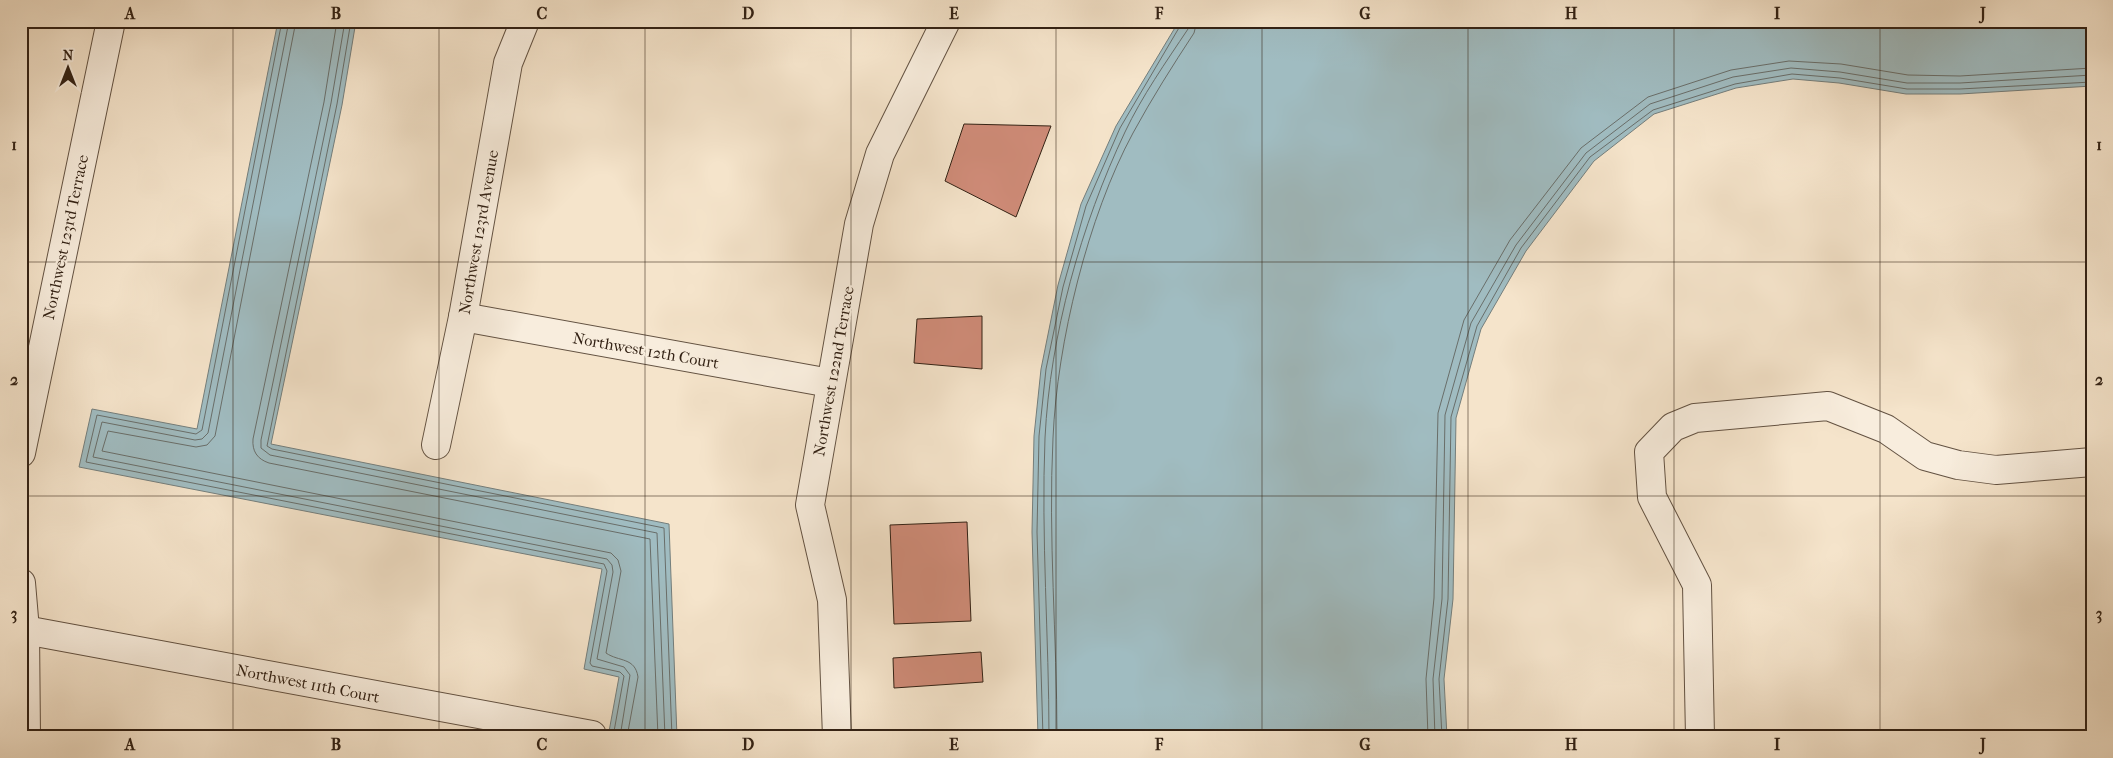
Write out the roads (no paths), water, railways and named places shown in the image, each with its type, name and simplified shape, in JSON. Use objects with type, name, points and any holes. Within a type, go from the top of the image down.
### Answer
[{"type":"street","name":"Northwest 123rd Terrace","points":[[21,453],[111,21]]},
{"type":"street","name":"Northwest 123rd Avenue","points":[[436,445],[462,317],[508,64],[525,21]]},
{"type":"street","name":"Northwest 122nd Terrace","points":[[837,737],[832,600],[810,505],[859,224],[880,154],[946,21]]},
{"type":"street","name":"Northwest 12th Court","points":[[462,317],[830,383]]},
{"type":"street","points":[[1700,737],[1697,585],[1652,497],[1649,452],[1673,427],[1695,418],[1828,406],[1886,429],[1925,456],[1958,465],[1996,470],[2092,462]]},
{"type":"street","points":[[21,583],[25,630],[26,737]]},
{"type":"street","name":"Northwest 11th Court","points":[[25,630],[592,735]]},
{"type":"water","points":[[278,21],[356,21],[342,105],[271,444],[669,524],[677,737],[608,737],[619,677],[584,669],[602,569],[79,467],[92,409],[197,429]]},
{"type":"water","points":[[1179,21],[2092,21],[2092,86],[1960,94],[1906,94],[1839,83],[1793,79],[1736,88],[1654,114],[1594,161],[1526,251],[1481,329],[1456,418],[1453,599],[1444,679],[1447,737],[1038,737],[1032,532],[1034,436],[1041,369],[1058,285],[1081,204],[1116,126]]}]
